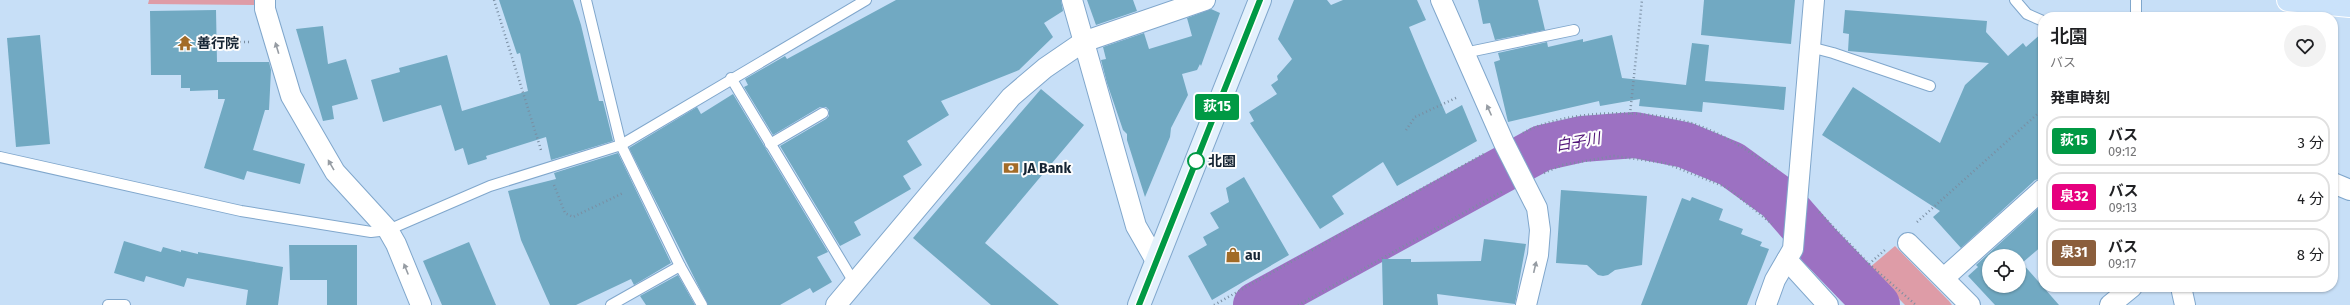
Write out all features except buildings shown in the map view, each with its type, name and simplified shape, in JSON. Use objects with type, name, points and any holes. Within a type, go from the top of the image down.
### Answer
[{"type":"main road","points":[[2288,0],[2350,6]]},
{"type":"street","points":[[265,0],[265,9],[291,96],[335,172],[388,230],[396,244],[421,305]]},
{"type":"street","points":[[1072,0],[1136,226],[1156,261]]},
{"type":"street","points":[[836,305],[1011,97],[1045,68],[1083,42],[1205,0]]},
{"type":"street","points":[[1138,305],[1260,0]]},
{"type":"street","points":[[1441,0],[1505,144],[1537,208],[1540,230],[1538,255],[1526,305]]},
{"type":"street","points":[[1766,305],[1776,280],[1790,252],[1814,0]]},
{"type":"street","points":[[2338,185],[2350,190]]},
{"type":"street","points":[[1944,278],[2038,193]]},
{"type":"street","points":[[1904,238],[1970,305]]},
{"type":"street","points":[[1790,252],[1828,305]]},
{"type":"street","points":[[2110,305],[2126,292]]},
{"type":"street","points":[[2182,292],[2186,305]]},
{"type":"lane","points":[[586,0],[621,145],[680,266],[702,305]]},
{"type":"lane","points":[[2015,0],[2027,14],[2038,19]]},
{"type":"lane","points":[[2136,0],[2136,12]]},
{"type":"lane","points":[[0,157],[241,211],[371,232],[388,230],[486,188],[621,145],[860,1]]},
{"type":"lane","points":[[1464,53],[1574,30]]},
{"type":"lane","points":[[1810,47],[1833,53],[1930,86]]},
{"type":"lane","points":[[731,78],[855,284]]},
{"type":"lane","points":[[770,144],[823,113]]},
{"type":"lane","points":[[611,305],[680,266]]},
{"type":"lane","points":[[108,305],[125,305]]},
{"type":"path","points":[[494,0],[547,168],[565,213],[570,216],[641,185]]},
{"type":"path","points":[[1630,114],[1642,0]]},
{"type":"path","points":[[228,42],[249,42]]},
{"type":"path","points":[[1406,130],[1415,117],[1479,86]]},
{"type":"path","points":[[1214,305],[1533,128],[1574,117],[1630,114],[1673,118],[1700,126],[1726,138],[1786,175],[1797,190],[1869,264],[1916,305]]},
{"type":"path","points":[[1869,264],[1904,238],[2038,114]]},
{"type":"shaded area","points":[[149,0],[255,0],[255,5],[148,4]]},
{"type":"shaded area","points":[[1895,246],[1952,305],[1905,305],[1869,268]]},
{"type":"waterway","name":"白子川","points":[[1256,305],[1542,148],[1582,139],[1635,135],[1685,145],[1731,164],[1778,198],[1819,245],[1877,305]]},
{"type":"bus line","name":"荻15","points":[[1139,305],[1260,0]]},
{"type":"place","name":"善行院","points":[[185,43]]},
{"type":"place","name":"北園","points":[[1196,161]]},
{"type":"place","name":"JA Bank","points":[[1011,168]]},
{"type":"place","name":"au","points":[[1233,255]]}]
